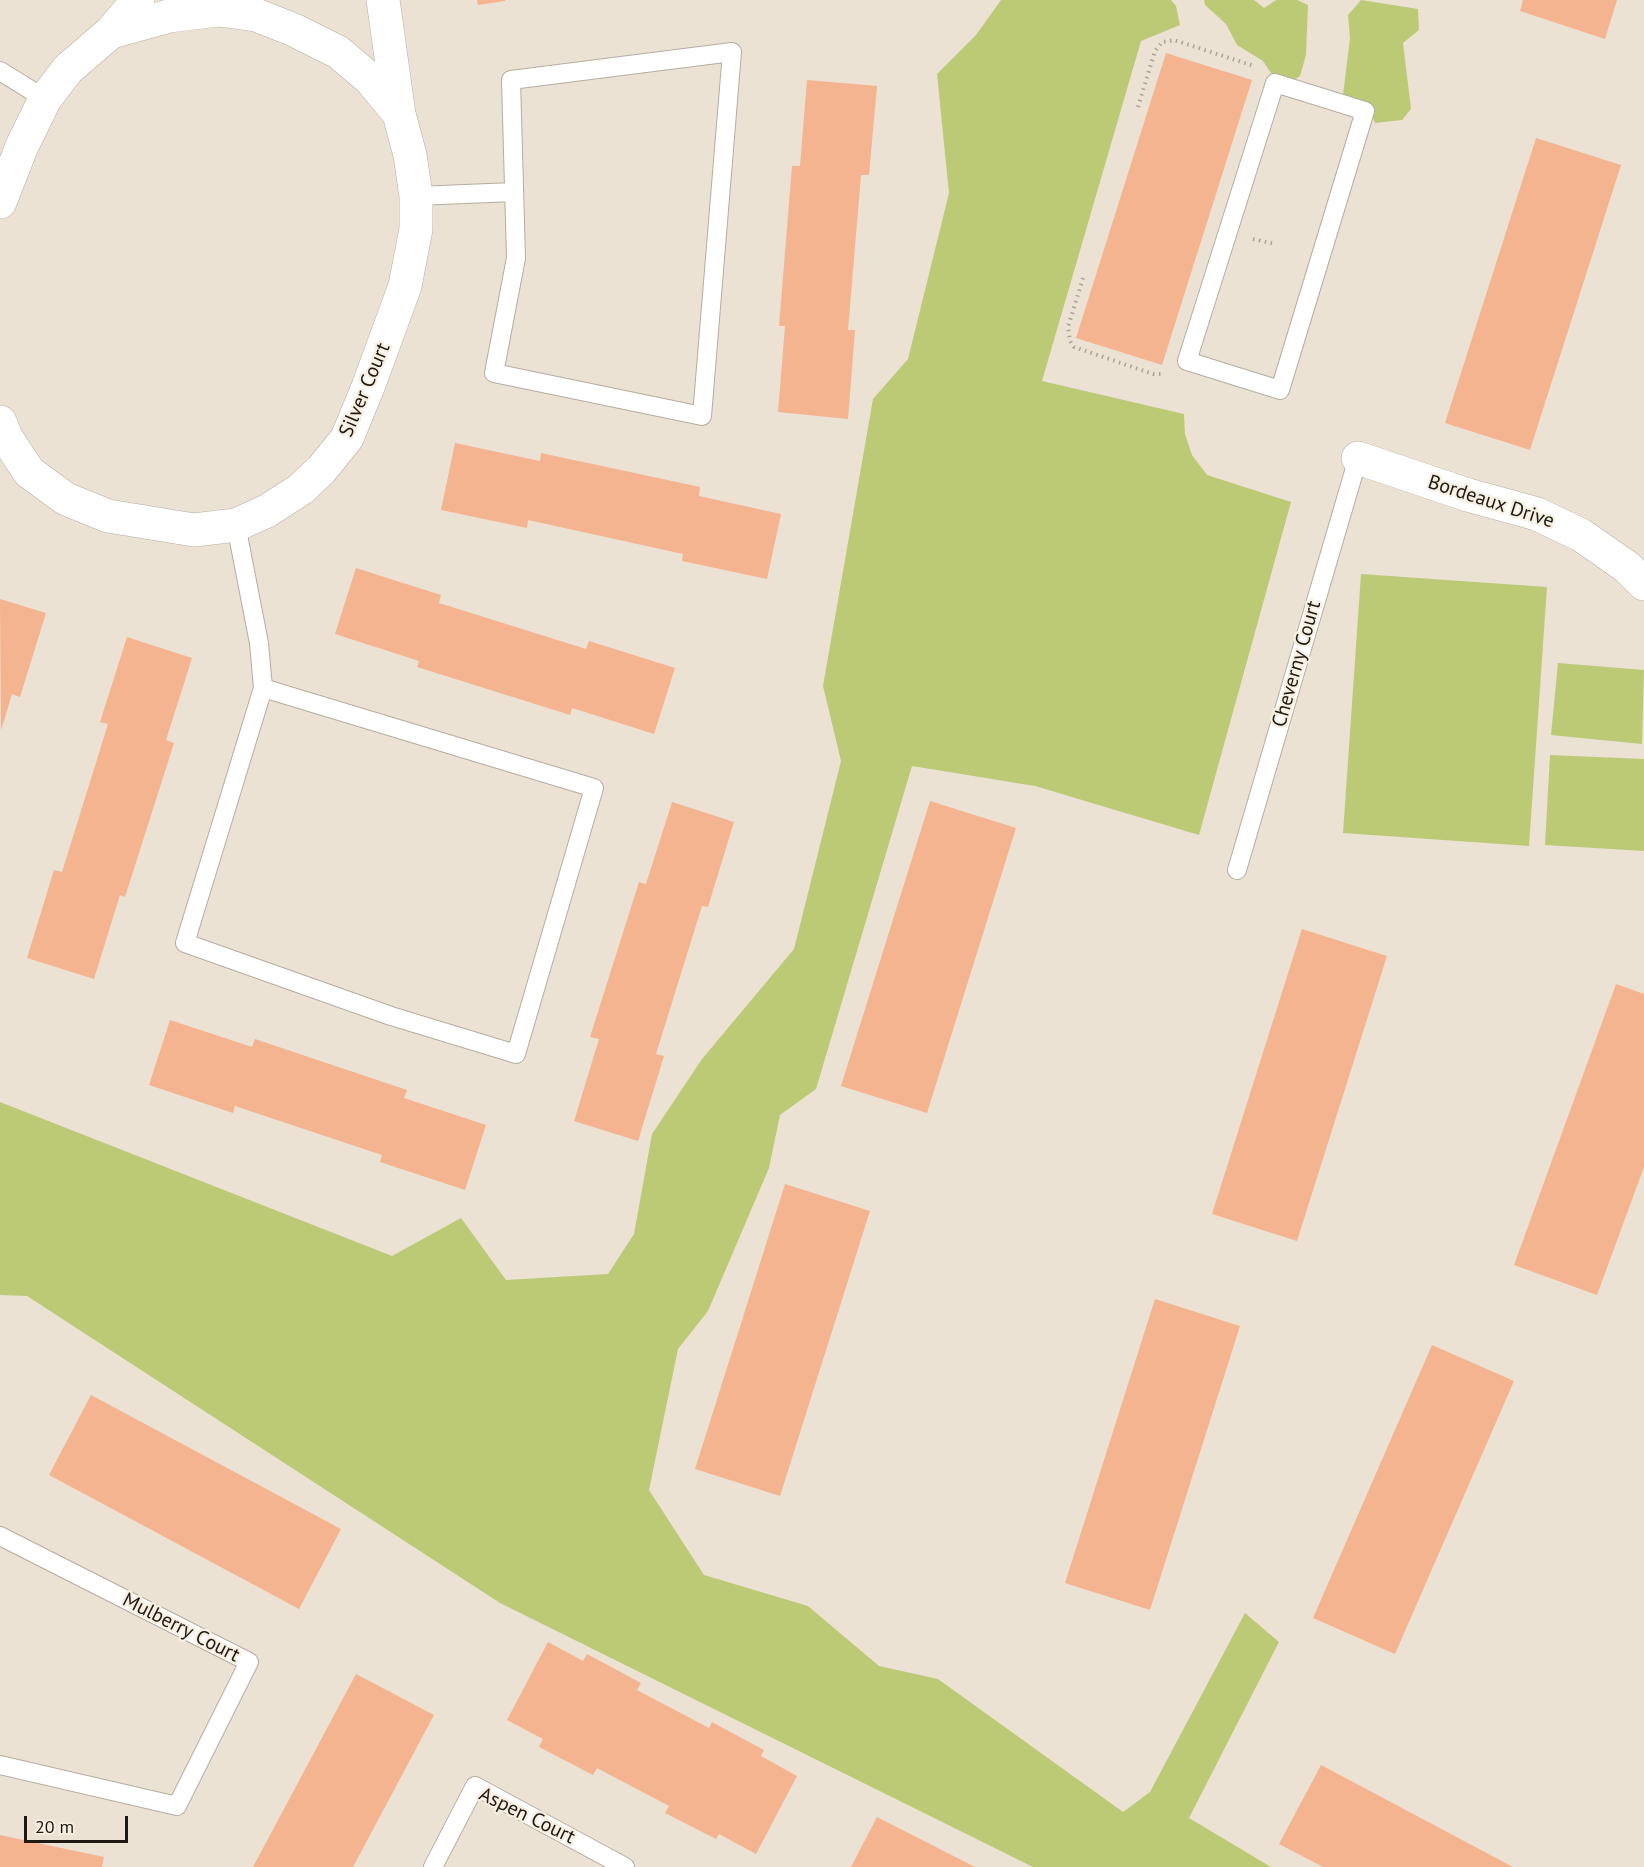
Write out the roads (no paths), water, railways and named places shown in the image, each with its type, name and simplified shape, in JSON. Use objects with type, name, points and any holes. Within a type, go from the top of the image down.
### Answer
[{"type":"street","points":[[0,202],[22,146],[45,99],[68,69],[111,32],[138,0]]},
{"type":"street","name":"Silver Court","points":[[2,434],[29,472],[66,500],[108,516],[194,530],[236,525],[267,511],[301,489],[322,469],[347,438],[405,286],[416,230],[416,195],[410,155],[399,114],[383,0]]},
{"type":"street","points":[[111,32],[170,16],[218,10],[256,15],[294,30],[338,52],[370,79],[399,114]]},
{"type":"street","name":"Bordeaux Drive","points":[[1358,458],[1468,495],[1537,514],[1581,535],[1627,567],[1644,584]]},
{"type":"lane","points":[[732,51],[702,416],[494,373],[516,258],[514,192],[511,80],[732,51]]},
{"type":"lane","points":[[0,71],[45,99]]},
{"type":"lane","points":[[1275,82],[1365,111],[1280,390],[1196,364],[1187,361],[1275,82]]},
{"type":"lane","points":[[416,195],[514,192]]},
{"type":"lane","name":"Cheverny Court","points":[[1237,870],[1358,458]]},
{"type":"lane","points":[[236,525],[259,643],[263,688],[185,943],[391,1016],[516,1053],[594,788],[263,688]]},
{"type":"lane","name":"Mulberry Court","points":[[0,1536],[249,1662],[177,1806],[0,1765]]},
{"type":"lane","name":"Aspen Court","points":[[433,1867],[475,1786],[625,1867]]}]
